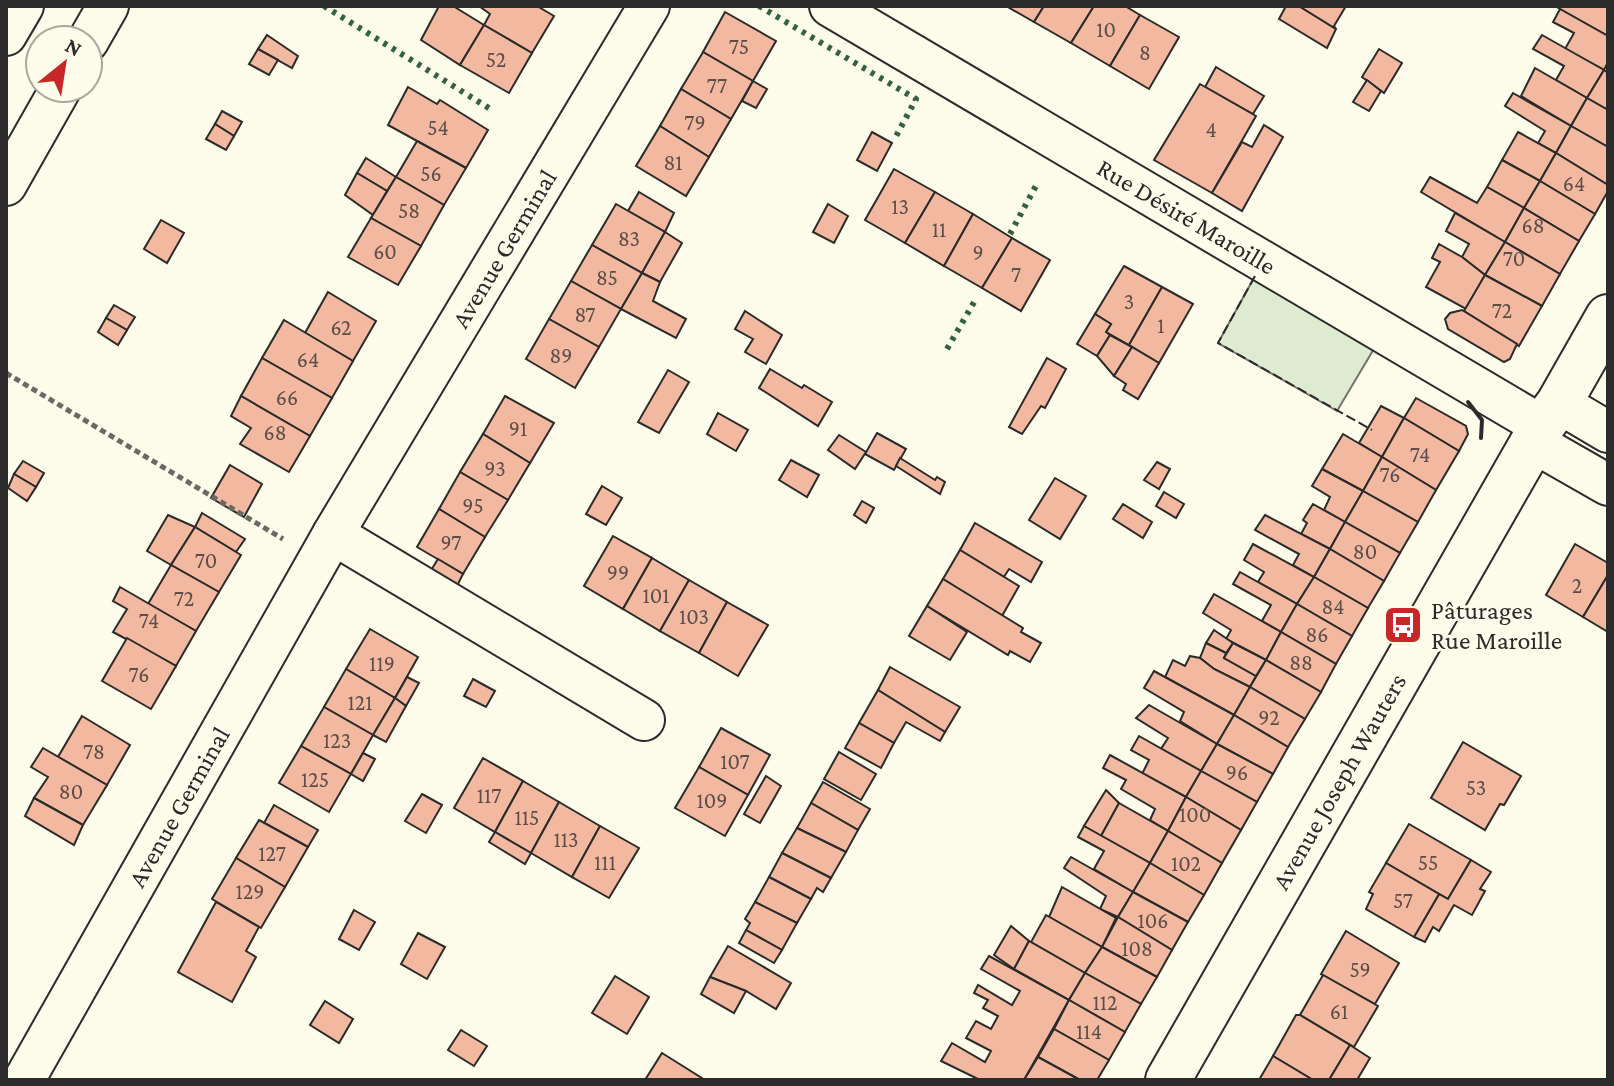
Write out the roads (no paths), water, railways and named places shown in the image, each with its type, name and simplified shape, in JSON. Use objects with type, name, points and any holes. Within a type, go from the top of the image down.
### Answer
[{"type":"street","points":[[6,35],[23,6]]},
{"type":"street","points":[[98,24],[108,6]]},
{"type":"street","name":"Avenue Germinal","points":[[24,1080],[326,547],[649,6]]},
{"type":"street","name":"Rue Désiré Maroille","points":[[830,6],[1545,424]]},
{"type":"street","points":[[6,185],[52,104]]},
{"type":"street","name":"Avenue Joseph Wauters","points":[[1168,1080],[1608,317]]},
{"type":"street","points":[[1545,424],[1608,432]]},
{"type":"street","points":[[1545,424],[1608,485]]},
{"type":"street","points":[[326,547],[644,720]]},
{"type":"place","name":"Pâturages Rue Maroille","points":[[1403,625]]}]
